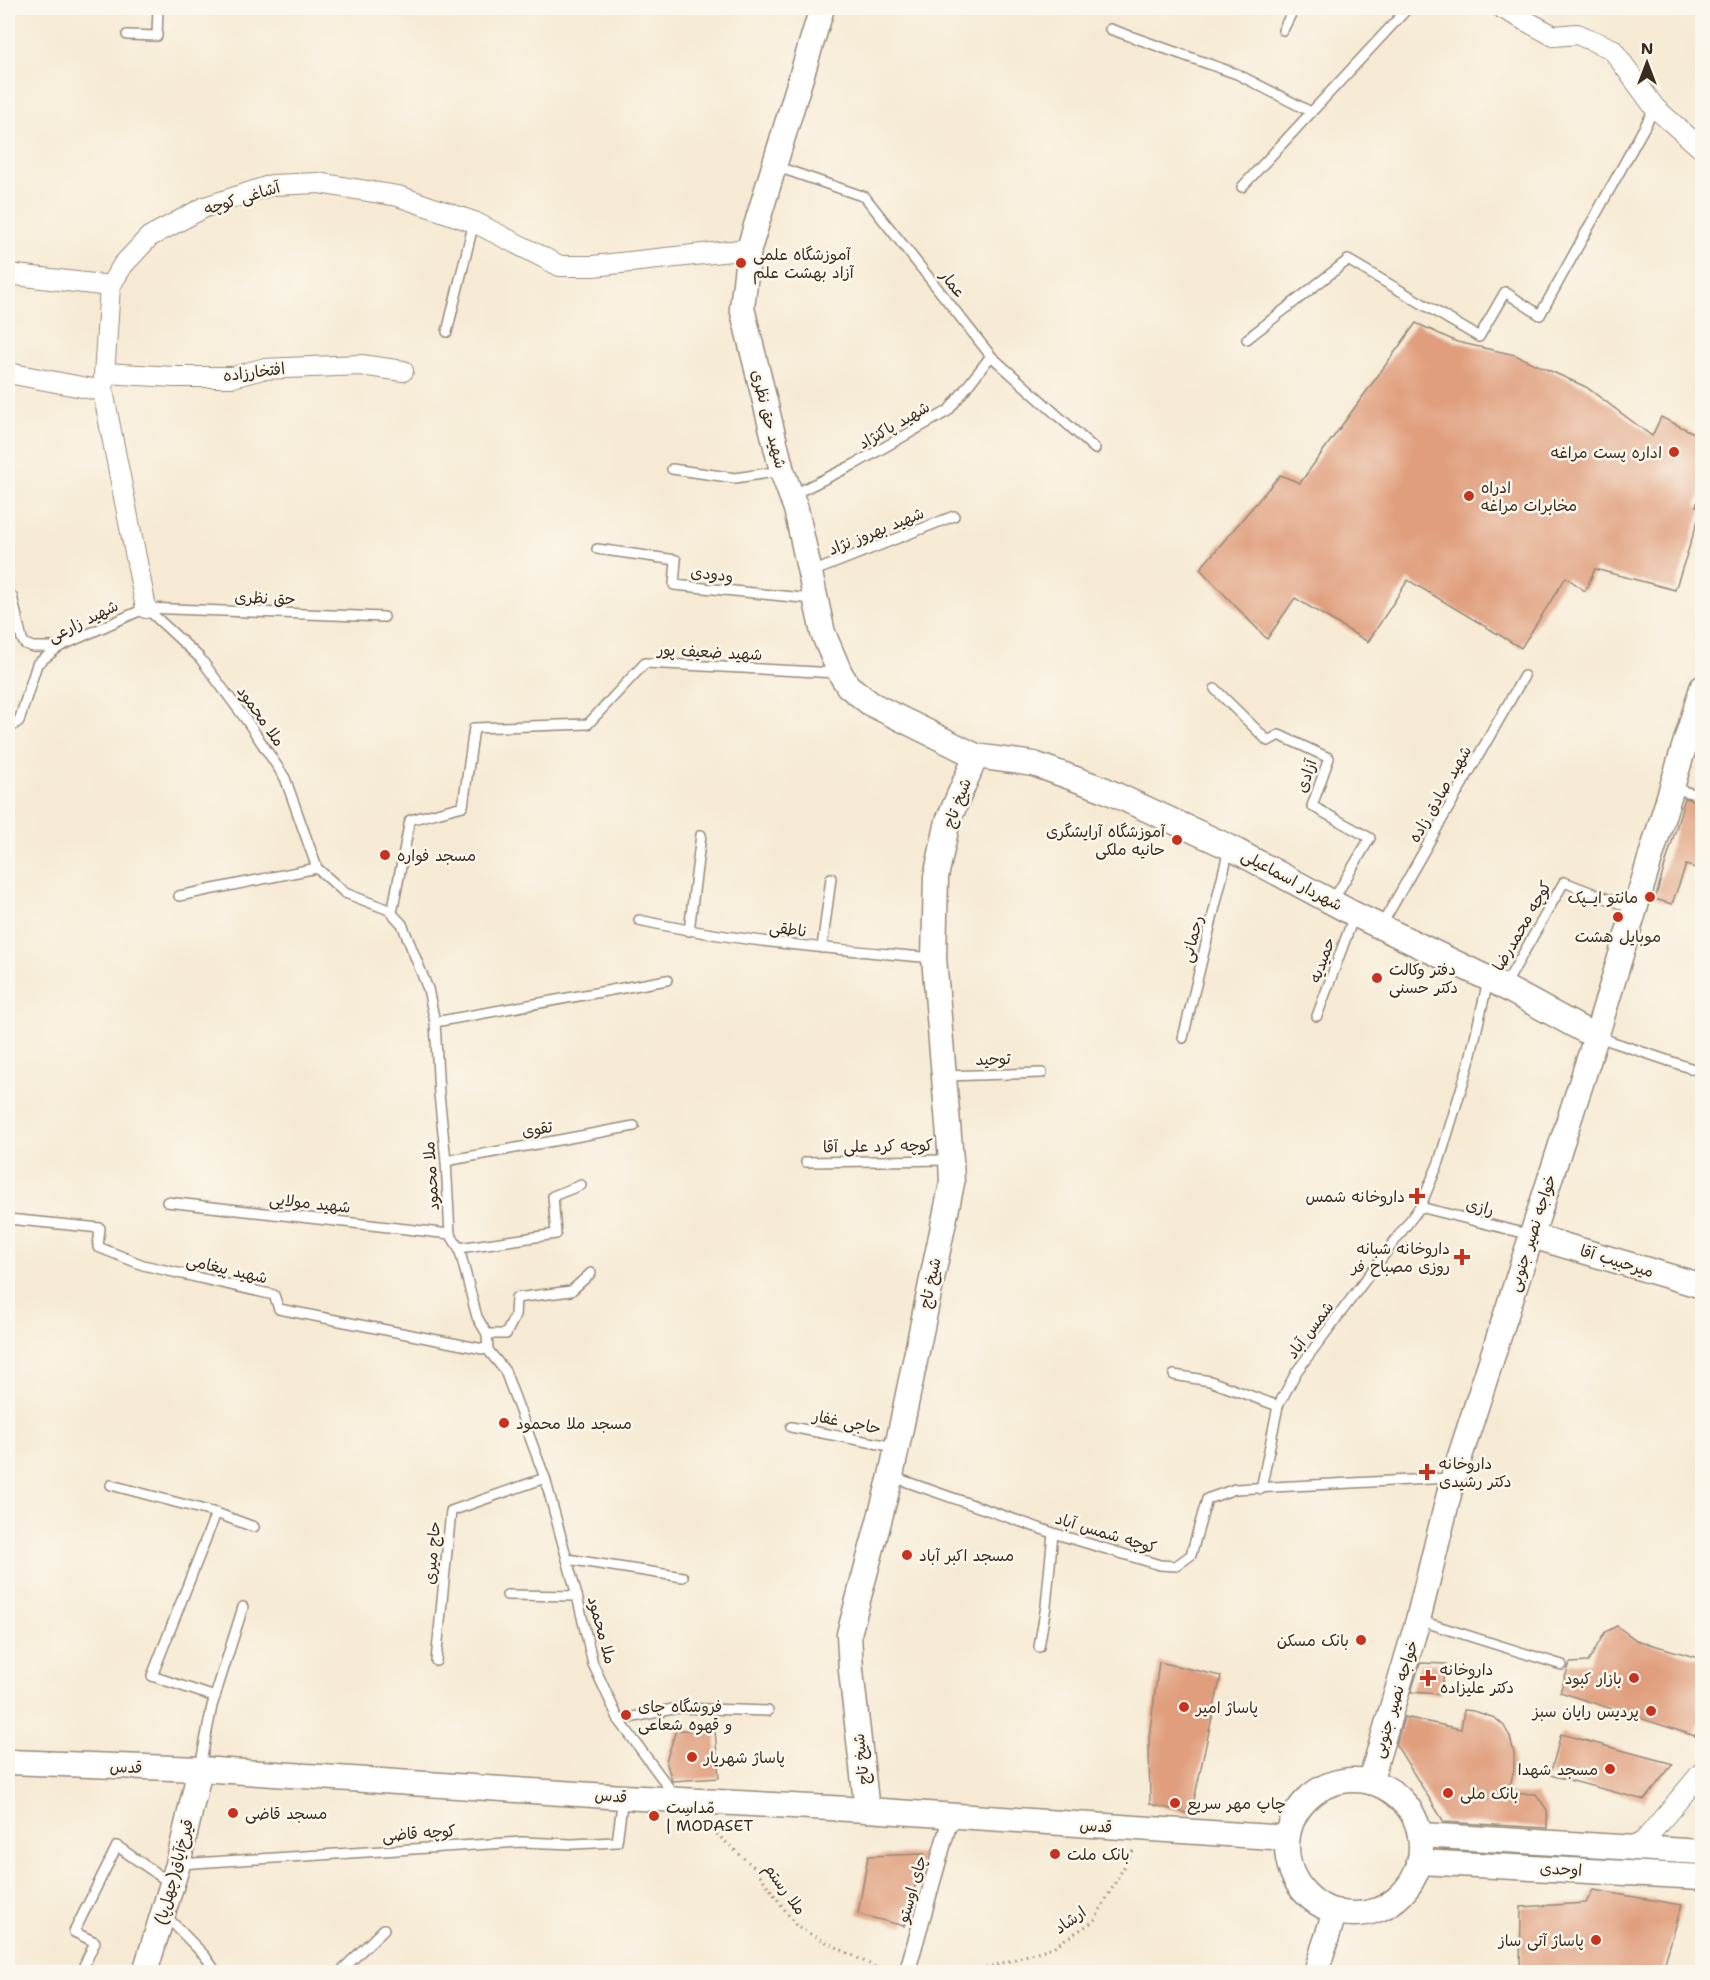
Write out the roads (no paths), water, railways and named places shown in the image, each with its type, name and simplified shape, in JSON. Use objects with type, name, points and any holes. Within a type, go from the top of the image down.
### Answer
[{"type":"street","name":"شهید حق نظری","points":[[822,8],[748,249],[742,308],[782,471],[792,495],[823,633],[840,673],[848,686],[871,704],[976,756]]},
{"type":"street","points":[[1502,8],[1554,36],[1577,34],[1612,49],[1655,108],[1702,149]]},
{"type":"street","name":"آشاغی کوچه","points":[[110,286],[123,266],[149,237],[205,207],[272,186],[318,183],[398,196],[474,222],[560,266],[593,266],[748,249]]},
{"type":"street","points":[[8,274],[110,286],[104,382],[146,608]]},
{"type":"street","name":"افتخارزاده","points":[[8,373],[104,382],[174,377],[233,377],[262,369],[361,365],[403,371]]},
{"type":"street","name":"خواجه نصیر جنوبی","points":[[1370,1782],[1418,1620],[1453,1478],[1596,1037],[1702,688]]},
{"type":"street","name":"شهردار اسماعیلی","points":[[976,756],[1034,764],[1103,789],[1229,847],[1354,914],[1497,983],[1596,1037]]},
{"type":"street","name":"شیخ تاج","points":[[867,1810],[849,1634],[891,1476],[952,1183],[934,958],[936,877],[948,821],[976,756]]},
{"type":"street","name":"میرحبیب آقا","points":[[1532,1236],[1702,1286]]},
{"type":"street","name":"قدس","points":[[8,1762],[200,1769],[1287,1838]]},
{"type":"street","name":"قیرخ‌آیاق(چهل‌پا)","points":[[145,1972],[175,1874],[200,1769]]},
{"type":"street","points":[[1633,1848],[1644,1841],[1702,1772]]},
{"type":"street","points":[[1348,1780],[1370,1782],[1385,1787],[1397,1796],[1408,1807],[1420,1835],[1419,1862],[1411,1882],[1387,1904],[1378,1909],[1356,1914],[1335,1911],[1318,1904],[1304,1892],[1294,1878],[1288,1861],[1287,1838],[1293,1816],[1307,1798],[1326,1785],[1348,1780]]},
{"type":"street","name":"چای اوستو","points":[[907,1972],[951,1816]]},
{"type":"street","name":"اوحدی","points":[[1420,1835],[1702,1852]]},
{"type":"street","name":"اوحدی","points":[[1419,1862],[1702,1877]]},
{"type":"street","points":[[1316,1972],[1335,1911]]},
{"type":"lane","points":[[127,35],[157,36],[158,8]]},
{"type":"lane","points":[[1283,30],[1294,8]]},
{"type":"lane","points":[[1242,187],[1408,8]]},
{"type":"lane","points":[[1110,29],[1237,74],[1311,112]]},
{"type":"lane","points":[[1247,339],[1348,260],[1479,337],[1505,292],[1540,315],[1655,108]]},
{"type":"lane","name":"عمار","points":[[775,166],[865,197],[991,356],[1095,449]]},
{"type":"lane","points":[[447,332],[474,222]]},
{"type":"lane","name":"شهید پاکنژاد","points":[[792,495],[855,464],[948,411],[991,356]]},
{"type":"lane","points":[[672,469],[735,478],[782,471]]},
{"type":"lane","name":"شهید بهروز نژاد","points":[[810,573],[954,516]]},
{"type":"lane","name":"ودودی","points":[[597,549],[676,560],[674,585],[815,600]]},
{"type":"lane","points":[[12,596],[22,639],[26,644],[59,647]]},
{"type":"lane","name":"حق نظری","points":[[146,608],[384,617]]},
{"type":"lane","name":"شهید زارعی","points":[[8,729],[19,721],[37,664],[59,647],[146,608]]},
{"type":"lane","name":"ملا محمود","points":[[146,608],[200,658],[279,768],[285,778],[317,868],[345,893],[389,910],[402,924],[407,934],[428,989],[435,1022],[450,1234],[459,1248],[477,1317],[487,1335],[488,1350],[505,1371],[544,1478],[577,1596],[593,1664],[620,1720],[678,1801]]},
{"type":"lane","name":"شهید ضعیف پور","points":[[392,913],[410,820],[464,807],[474,728],[588,724],[645,663],[840,673]]},
{"type":"lane","name":"شهید صادق زاده","points":[[1381,926],[1524,676]]},
{"type":"lane","name":"آزادی","points":[[1215,689],[1268,741],[1279,735],[1329,758],[1312,806],[1370,838],[1332,902]]},
{"type":"lane","points":[[1672,788],[1702,796]]},
{"type":"lane","points":[[689,931],[701,835]]},
{"type":"lane","name":"رحمانی","points":[[1183,1038],[1229,847]]},
{"type":"lane","points":[[179,896],[317,868]]},
{"type":"lane","points":[[822,948],[831,878]]},
{"type":"lane","name":"کوچه محمدرضا","points":[[1497,983],[1564,882],[1634,909]]},
{"type":"lane","name":"حمیدیه","points":[[1317,1016],[1354,914]]},
{"type":"lane","name":"ناطقی","points":[[639,920],[689,931],[822,948],[934,958]]},
{"type":"lane","points":[[435,1022],[667,980]]},
{"type":"lane","name":"شمس آباد","points":[[1261,1489],[1278,1406],[1297,1371],[1420,1207],[1439,1162],[1469,1063],[1497,983]]},
{"type":"lane","points":[[1596,1037],[1702,1072]]},
{"type":"lane","name":"توحید","points":[[944,1076],[1042,1073]]},
{"type":"lane","name":"تقوی","points":[[446,1161],[634,1126]]},
{"type":"lane","name":"کوچه کرد علی آقا","points":[[806,1162],[951,1160]]},
{"type":"lane","points":[[459,1248],[556,1234],[553,1196],[581,1185]]},
{"type":"lane","name":"شهید مولایی","points":[[167,1202],[450,1234]]},
{"type":"lane","name":"رازی","points":[[1420,1207],[1532,1236]]},
{"type":"lane","name":"شهید پیغامی","points":[[8,1219],[100,1228],[98,1247],[143,1265],[274,1295],[279,1309],[488,1350]]},
{"type":"lane","points":[[487,1335],[506,1334],[514,1316],[516,1298],[571,1291],[591,1273]]},
{"type":"lane","points":[[1174,1375],[1210,1381],[1278,1406]]},
{"type":"lane","name":"حاجی غفار","points":[[791,1427],[897,1447]]},
{"type":"lane","name":"کوچه شمس آباد","points":[[891,1476],[1053,1533],[1160,1565],[1176,1566],[1191,1555],[1207,1499],[1235,1489],[1453,1478]]},
{"type":"lane","name":"حاج میری","points":[[436,1661],[451,1511],[544,1478]]},
{"type":"lane","points":[[111,1485],[216,1513],[254,1527]]},
{"type":"lane","points":[[214,1697],[152,1676],[216,1513]]},
{"type":"lane","points":[[1039,1647],[1046,1606],[1053,1533]]},
{"type":"lane","points":[[567,1559],[683,1577]]},
{"type":"lane","points":[[507,1595],[577,1596]]},
{"type":"lane","points":[[200,1769],[214,1697],[243,1607]]},
{"type":"lane","points":[[1418,1620],[1562,1665]]},
{"type":"lane","points":[[620,1720],[678,1707],[768,1711]]},
{"type":"lane","name":"کوچه قاضی","points":[[175,1874],[522,1842],[572,1844],[617,1842],[623,1797]]},
{"type":"lane","points":[[81,1972],[95,1942],[74,1932],[117,1846],[175,1874]]},
{"type":"lane","points":[[164,1914],[205,1956],[216,1972]]},
{"type":"lane","points":[[340,1972],[384,1929]]},
{"type":"place","name":"آموزشگاه علمی آزاد بهشت علم","points":[[741,263]]},
{"type":"place","name":"اداره پست مراغه","points":[[1674,452]]},
{"type":"place","name":"ادراه مخابرات مراغه","points":[[1469,496]]},
{"type":"place","name":"آموزشگاه آرایشگری حانیه ملکی","points":[[1177,840]]},
{"type":"place","name":"مسجد فواره","points":[[385,855]]},
{"type":"place","name":"مانتو ایــپک","points":[[1650,897]]},
{"type":"place","name":"موبایل هشت","points":[[1618,917]]},
{"type":"place","name":"دفتر وکالت دکتر حسنی","points":[[1377,978]]},
{"type":"place","name":"داروخانه شمس","points":[[1417,1196]]},
{"type":"place","name":"داروخانه شبانه روزی مصباح فر","points":[[1462,1257]]},
{"type":"place","name":"مسجد ملا محمود","points":[[504,1423]]},
{"type":"place","name":"داروخانه دکتر رشیدی","points":[[1427,1472]]},
{"type":"place","name":"مسجد اکبر آباد","points":[[907,1555]]},
{"type":"place","name":"بانک مسکن","points":[[1361,1640]]},
{"type":"place","name":"داروخانه دکتر علیزاده","points":[[1428,1678]]},
{"type":"place","name":"بازار کبود","points":[[1634,1678]]},
{"type":"place","name":"پاساژ امیر","points":[[1184,1707]]},
{"type":"place","name":"پردیس رایان سبز","points":[[1651,1711]]},
{"type":"place","name":"فروشگاه چای و قهوه شعاعی","points":[[626,1715]]},
{"type":"place","name":"پاساژ شهریار","points":[[692,1757]]},
{"type":"place","name":"مسجد شهدا","points":[[1610,1769]]},
{"type":"place","name":"بانک ملی","points":[[1448,1793]]},
{"type":"place","name":"چاپ مهر سریع","points":[[1175,1803]]},
{"type":"place","name":"مسجد قاضی","points":[[233,1813]]},
{"type":"place","name":"مٌداسِت | MODASET","points":[[654,1816]]},
{"type":"place","name":"بانک ملت","points":[[1055,1854]]},
{"type":"place","name":"پاساژ آتی ساز","points":[[1596,1940]]}]
